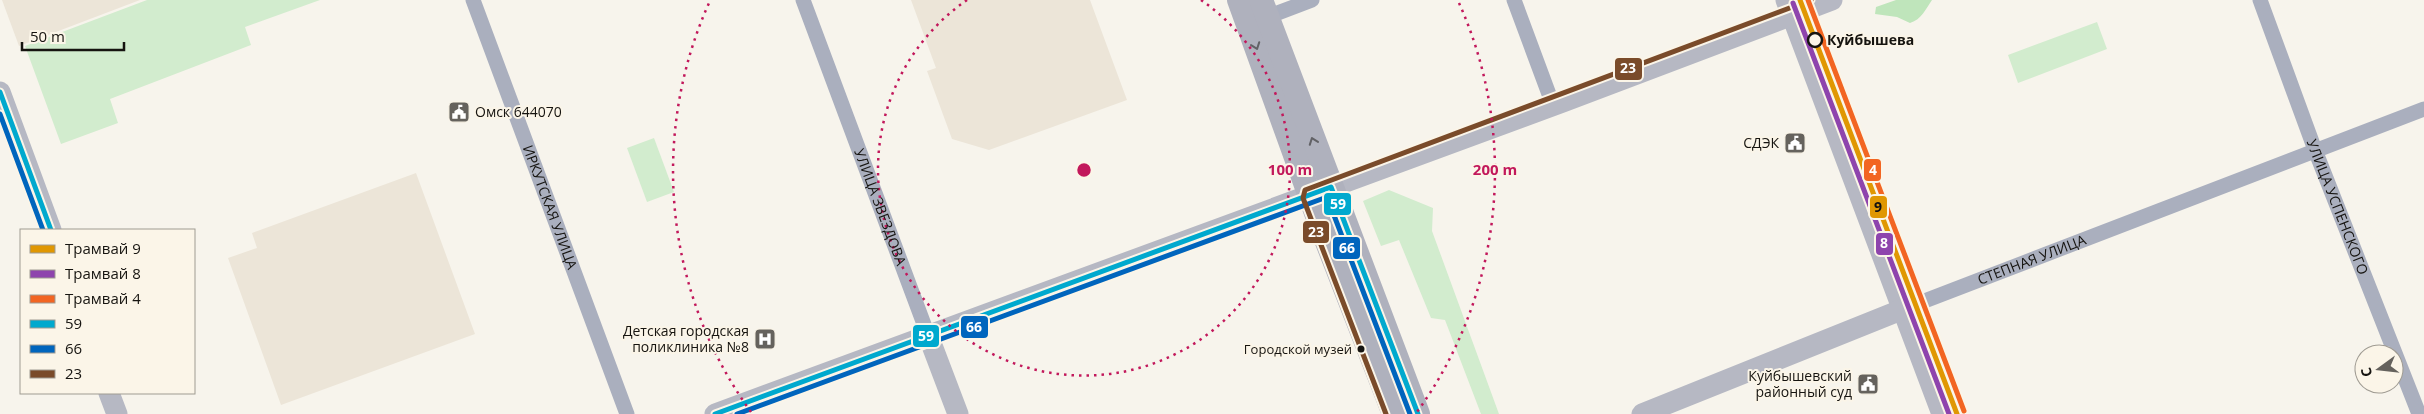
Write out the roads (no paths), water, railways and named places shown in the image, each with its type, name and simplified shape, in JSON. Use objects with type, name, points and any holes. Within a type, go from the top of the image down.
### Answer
[{"type":"main road","points":[[1239,0],[1418,414]]},
{"type":"main road","points":[[714,414],[1553,106],[1789,8],[1832,0]]},
{"type":"main road","points":[[1264,8],[1320,191],[1394,414]]},
{"type":"main road","points":[[1789,8],[1901,310],[1942,414]]},
{"type":"main road","points":[[0,92],[5,121],[51,229]]},
{"type":"main road","name":"СТЕПНАЯ УЛИЦА","points":[[1642,414],[1901,310]]},
{"type":"main road","name":"УЛИЦА ЗВЕЗДОВА","points":[[928,335],[958,414]]},
{"type":"main road","points":[[109,394],[117,414]]},
{"type":"street","name":"ИРКУТСКАЯ УЛИЦА","points":[[473,0],[627,414]]},
{"type":"street","name":"УЛИЦА ЗВЕЗДОВА","points":[[803,0],[928,335]]},
{"type":"street","points":[[1264,8],[1312,0]]},
{"type":"street","points":[[1514,0],[1553,106]]},
{"type":"street","name":"УЛИЦА УСПЕНСКОГО","points":[[2260,0],[2314,150],[2419,414]]},
{"type":"street","name":"СТЕПНАЯ УЛИЦА","points":[[1901,310],[2424,109]]},
{"type":"tram line","name":"9","points":[[1800,0],[1957,414]]},
{"type":"tram line","name":"4","points":[[1808,0],[1964,411]]},
{"type":"tram line","name":"8","points":[[1793,3],[1949,414]]},
{"type":"place","name":"Куйбышева","points":[[1815,40]]},
{"type":"place","name":"Омск 644070","points":[[459,112]]},
{"type":"place","name":"СДЭК","points":[[1795,143]]},
{"type":"place","name":"Детская городская поликлиника №8","points":[[765,339]]},
{"type":"place","name":"Городской музей","points":[[1361,349]]},
{"type":"place","name":"Куйбышевский районный суд","points":[[1868,384]]}]
